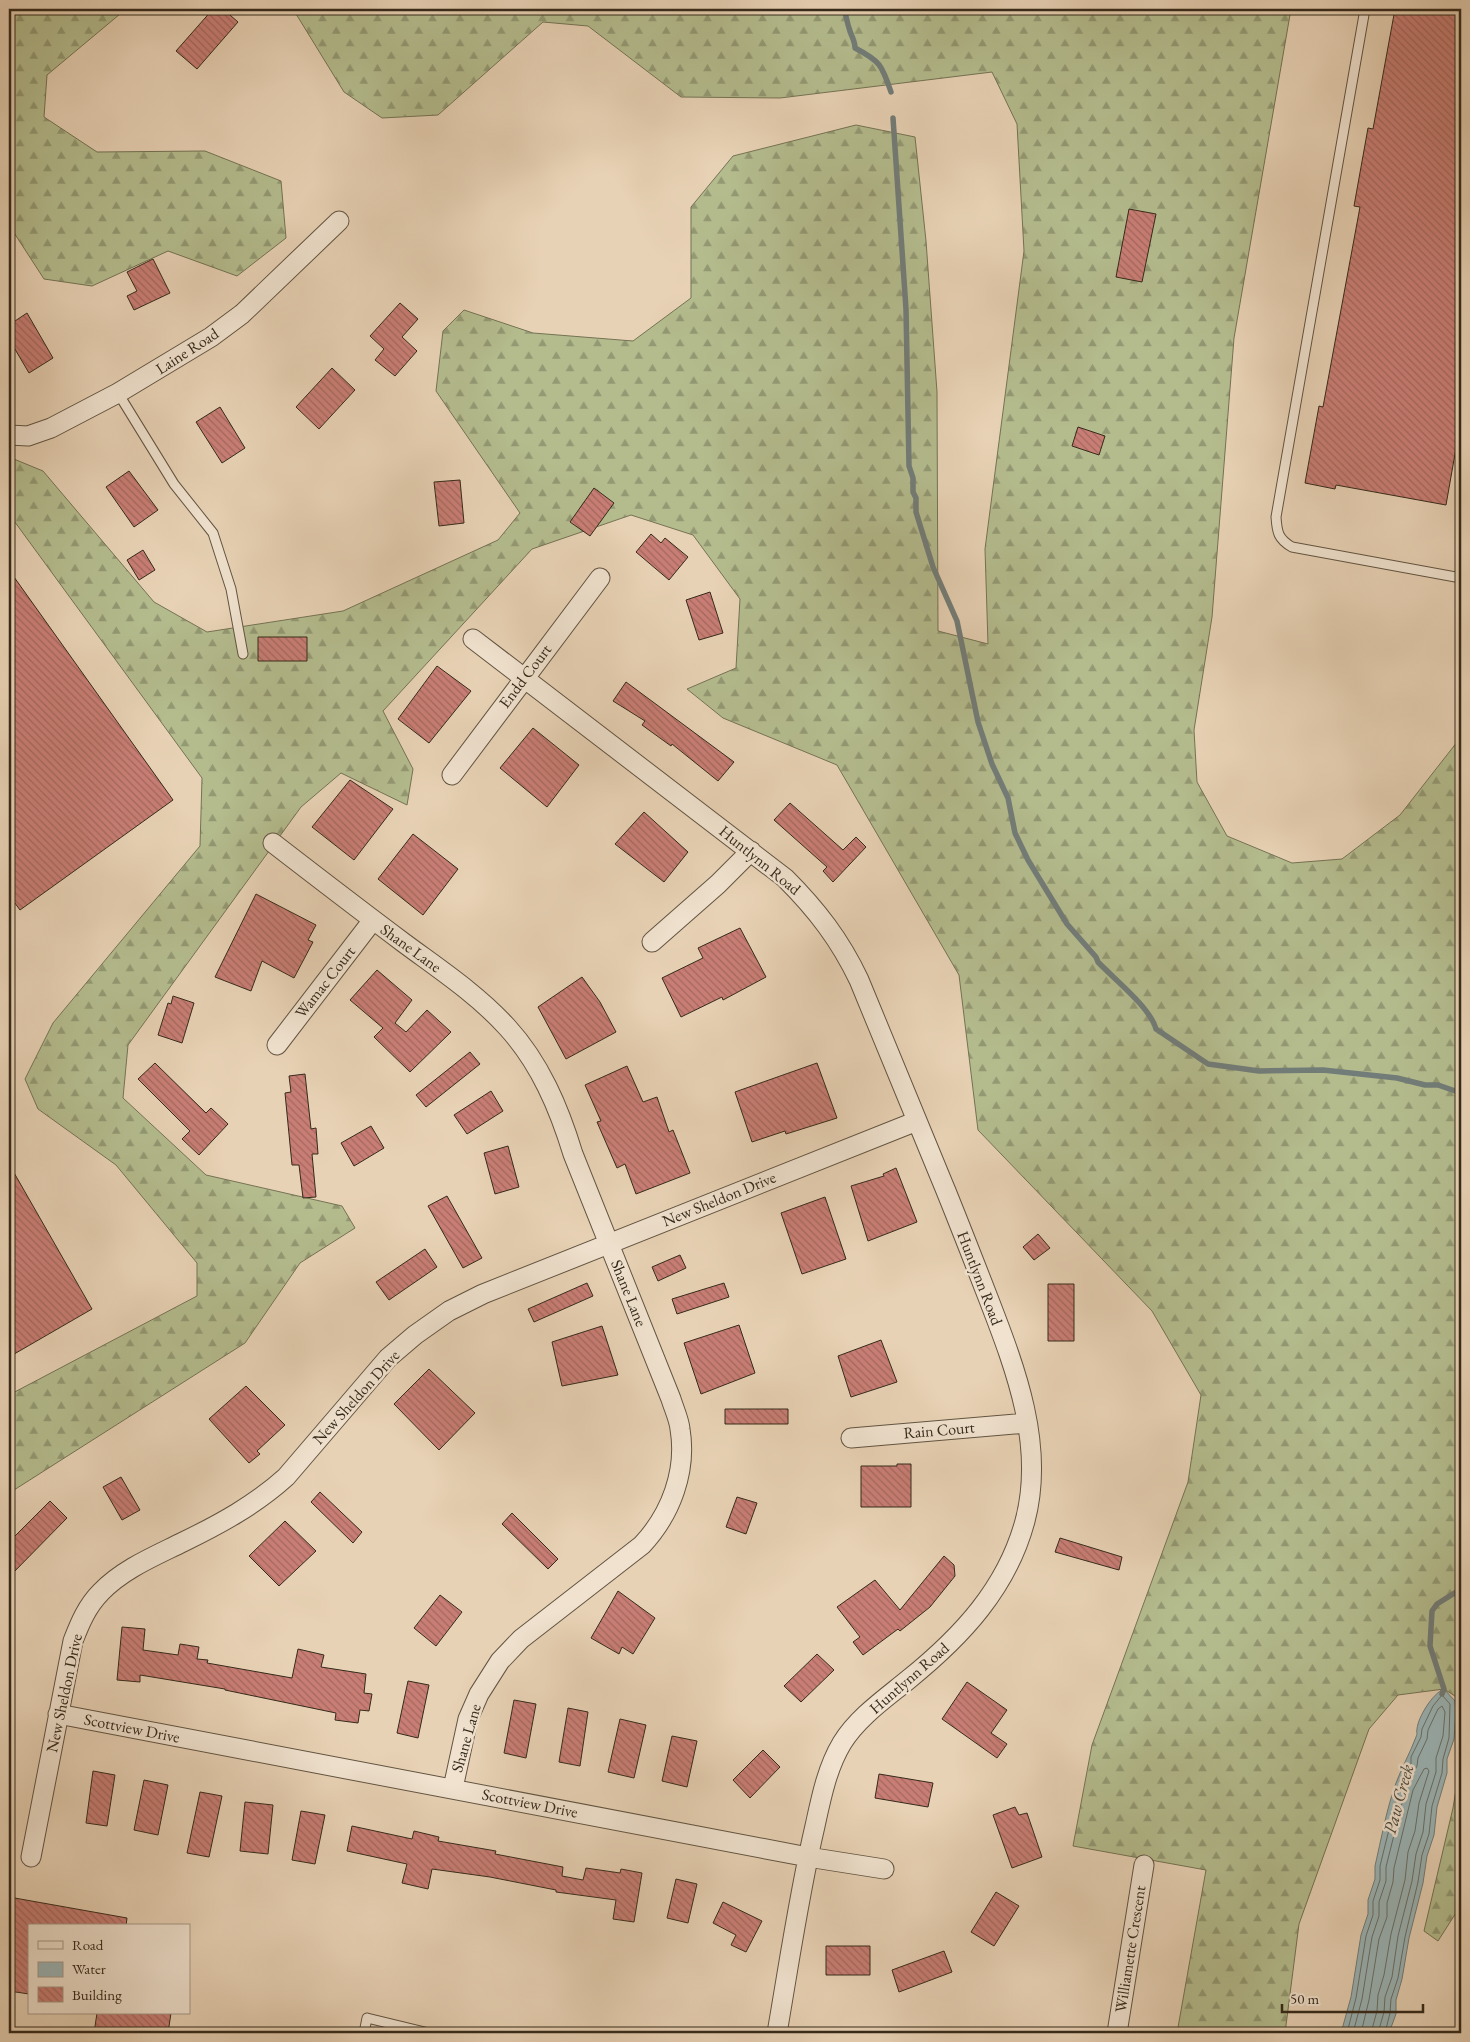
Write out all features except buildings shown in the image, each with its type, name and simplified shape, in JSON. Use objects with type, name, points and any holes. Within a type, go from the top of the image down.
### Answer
[{"type":"street","name":"Laine Road","points":[[9,435],[36,434],[118,393],[182,355],[242,314],[339,221]]},
{"type":"street","name":"Endd Court","points":[[452,775],[600,578]]},
{"type":"street","name":"Huntlynn Road","points":[[473,639],[785,878],[808,901],[846,953],[917,1121],[1006,1344],[1022,1394],[1031,1447],[1030,1491],[1025,1520],[1015,1549],[987,1603],[934,1659],[872,1709],[857,1724],[843,1742],[830,1766],[808,1857],[777,2033]]},
{"type":"street","name":"Shane Lane","points":[[273,843],[466,988],[507,1027],[522,1045],[548,1087],[560,1112],[573,1154],[671,1399],[680,1428],[681,1461],[675,1490],[667,1510],[642,1545],[521,1639],[500,1661],[479,1694],[468,1719],[453,1788]]},
{"type":"street","points":[[652,942],[718,884],[751,851]]},
{"type":"street","name":"Wamac Court","points":[[277,1044],[373,920]]},
{"type":"street","name":"New Sheldon Drive","points":[[31,1857],[73,1641],[81,1619],[101,1592],[119,1576],[216,1526],[246,1509],[270,1492],[286,1477],[388,1358],[414,1335],[449,1311],[483,1294],[917,1121]]},
{"type":"street","name":"Rain Court","points":[[851,1438],[1027,1423]]},
{"type":"street","name":"Scottview Drive","points":[[58,1714],[808,1857],[884,1869]]},
{"type":"street","name":"Williamette Crescent","points":[[1117,2033],[1144,1865]]},
{"type":"lane","points":[[1365,9],[1276,517],[1276,531],[1282,541],[1292,547],[1461,578]]},
{"type":"lane","points":[[118,393],[174,484],[212,533],[231,589],[243,654]]},
{"type":"lane","points":[[364,2033],[367,2018],[429,2033]]},
{"type":"green space","points":[[9,9],[126,9],[47,75],[44,117],[97,152],[205,151],[281,181],[286,238],[237,276],[168,251],[92,286],[44,279],[9,225]]},
{"type":"green space","points":[[293,9],[1291,9],[1234,338],[1212,617],[1194,730],[1197,782],[1227,836],[1292,863],[1342,859],[1400,815],[1461,737],[1461,1700],[1444,1689],[1398,1695],[1369,1729],[1299,1924],[1285,2033],[1177,2033],[1206,1870],[1073,1846],[1092,1745],[1188,1482],[1201,1395],[1152,1311],[978,1130],[959,975],[837,765],[723,718],[687,689],[736,668],[740,599],[693,535],[631,515],[532,549],[383,711],[413,769],[407,805],[341,773],[301,807],[128,1045],[123,1098],[206,1175],[342,1206],[355,1228],[300,1263],[245,1343],[9,1495],[9,1395],[197,1296],[197,1263],[116,1165],[38,1109],[25,1079],[53,1023],[200,846],[202,778],[9,514],[9,457],[43,471],[154,602],[207,632],[343,611],[498,540],[520,513],[436,391],[443,331],[464,310],[533,333],[633,341],[691,298],[691,207],[733,156],[856,125],[915,137],[926,241],[937,392],[938,631],[988,644],[985,549],[1024,251],[1017,124],[992,72],[780,98],[681,97],[588,26],[543,22],[438,115],[382,118],[344,92]]},
{"type":"green space","points":[[1461,1758],[1461,1905],[1438,1941],[1424,1931],[1453,1808]]},
{"type":"water","points":[[1444,1689],[1455,1701],[1454,1739],[1447,1759],[1447,1773],[1437,1807],[1434,1835],[1427,1856],[1423,1883],[1409,1938],[1402,1979],[1396,2000],[1396,2014],[1389,2033],[1341,2033],[1351,1997],[1361,1935],[1368,1914],[1368,1900],[1375,1879],[1375,1866],[1393,1792],[1416,1737],[1418,1724],[1423,1712],[1435,1695]]},
{"type":"waterway","points":[[844,9],[855,48],[879,65],[891,92]]},
{"type":"waterway","points":[[893,118],[906,309],[909,466],[913,478],[916,512],[933,567],[957,621],[978,722],[992,764],[1008,798],[1015,833],[1028,860],[1067,924],[1096,957],[1098,962],[1147,1012],[1156,1029],[1208,1064],[1259,1071],[1323,1070],[1397,1078],[1425,1085],[1438,1085],[1461,1093]]},
{"type":"waterway","name":"Paw Creek","points":[[1442,1694],[1444,1689],[1430,1646],[1432,1611],[1437,1604],[1461,1589]]}]
